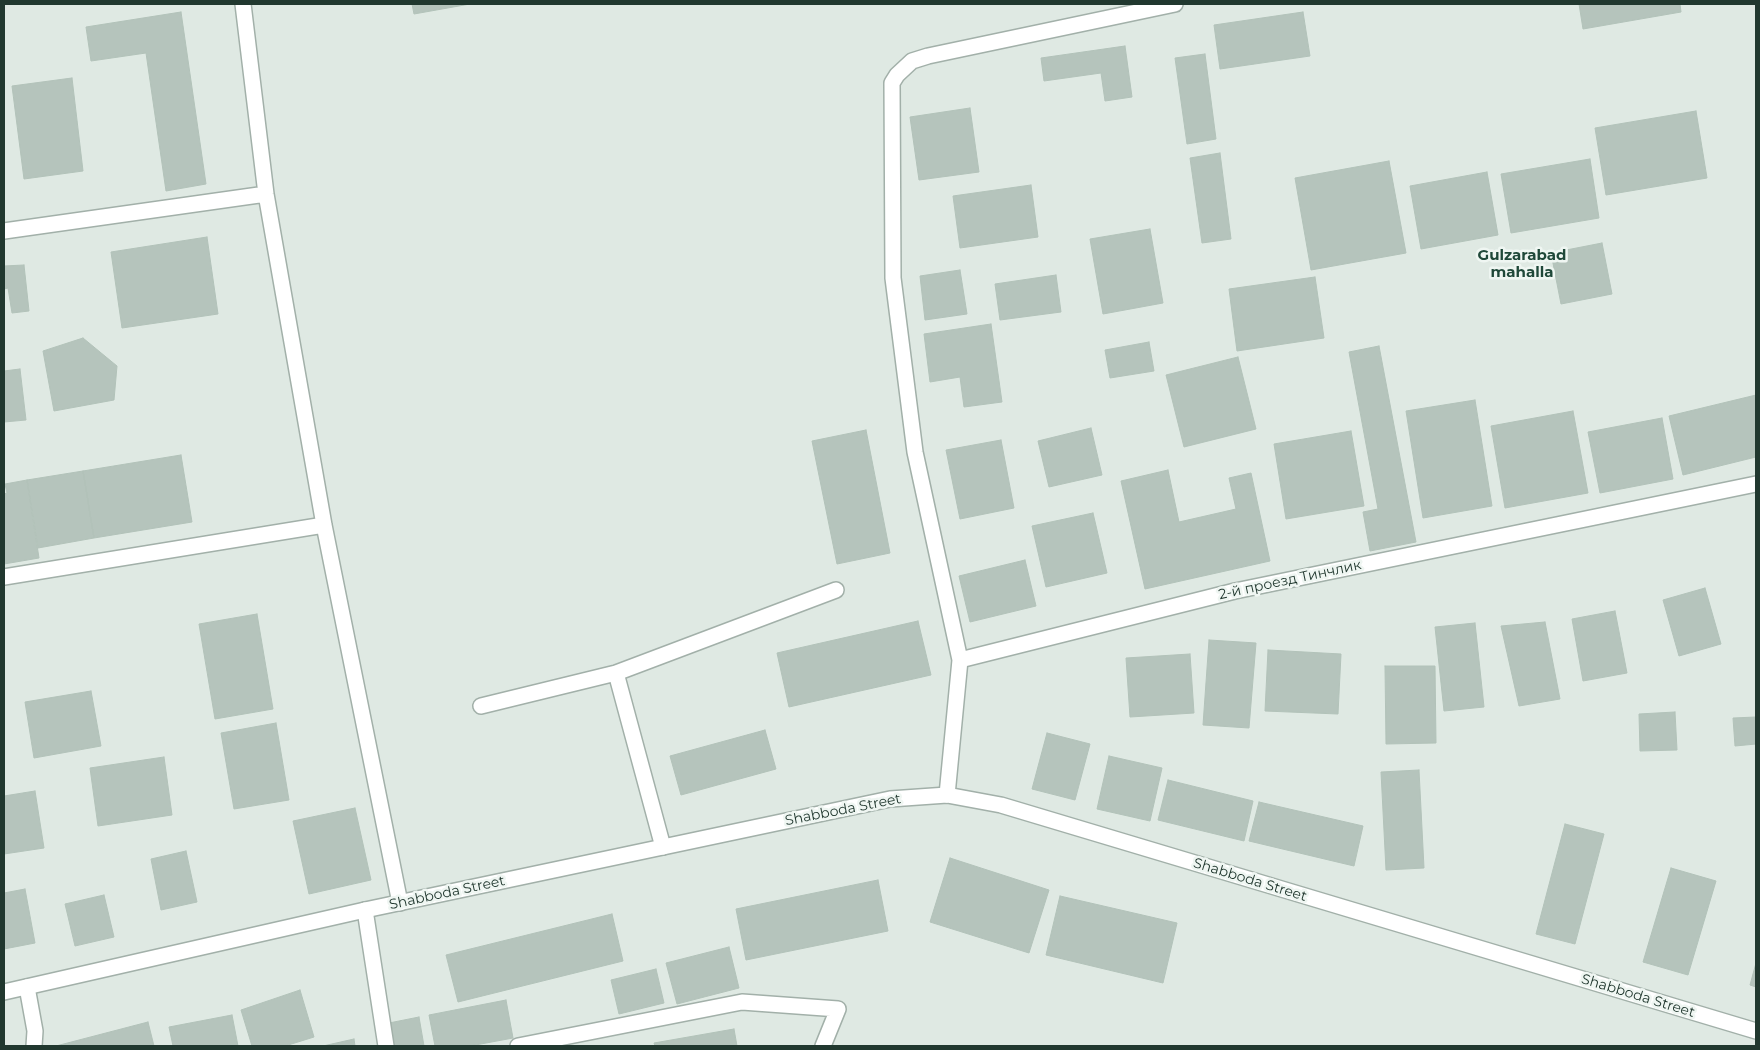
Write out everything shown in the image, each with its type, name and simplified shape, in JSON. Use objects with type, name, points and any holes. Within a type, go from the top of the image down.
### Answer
[{"type":"street","points":[[243,4],[266,194],[324,525],[400,903]]},
{"type":"street","points":[[947,795],[960,660],[915,452],[894,288],[892,83],[897,74],[912,61],[928,56],[1175,4]]},
{"type":"street","points":[[4,232],[266,194]]},
{"type":"street","name":"2-й проезд Тинчлик","points":[[960,660],[1235,591],[1756,484]]},
{"type":"street","points":[[4,577],[324,525]]},
{"type":"street","points":[[480,706],[616,673],[836,590]]},
{"type":"street","points":[[616,673],[663,847]]},
{"type":"street","name":"Shabboda Street","points":[[4,992],[364,910],[890,799],[947,795],[1001,806],[1756,1031]]},
{"type":"street","points":[[364,910],[386,1046]]},
{"type":"street","points":[[27,987],[35,1031],[34,1046]]},
{"type":"street","points":[[518,1046],[742,1002],[838,1010],[823,1046]]},
{"type":"building","points":[[412,4],[470,4],[414,14]]},
{"type":"building","points":[[1579,4],[1680,4],[1681,12],[1583,29]]},
{"type":"building","points":[[181,12],[206,184],[166,191],[146,53],[91,61],[86,27]]},
{"type":"building","points":[[1303,12],[1310,56],[1220,69],[1214,25]]},
{"type":"building","points":[[1125,46],[1132,97],[1105,101],[1101,73],[1044,81],[1041,58]]},
{"type":"building","points":[[1205,54],[1216,139],[1187,144],[1175,58]]},
{"type":"building","points":[[72,78],[83,171],[24,179],[12,86]]},
{"type":"building","points":[[970,108],[979,172],[919,180],[910,117]]},
{"type":"building","points":[[1696,111],[1707,178],[1606,195],[1595,128]]},
{"type":"building","points":[[1220,153],[1231,239],[1202,243],[1190,158]]},
{"type":"building","points":[[1590,159],[1599,218],[1511,233],[1501,174]]},
{"type":"building","points":[[1389,161],[1406,253],[1311,270],[1295,178]]},
{"type":"building","points":[[1487,172],[1498,235],[1421,249],[1410,186]]},
{"type":"building","points":[[1031,185],[1038,237],[960,248],[953,196]]},
{"type":"building","points":[[1150,229],[1163,303],[1103,314],[1090,239]]},
{"type":"building","points":[[207,237],[218,314],[122,328],[111,252]]},
{"type":"building","points":[[1602,243],[1612,294],[1561,304],[1551,253]]},
{"type":"building","points":[[24,265],[29,311],[12,313],[8,288],[4,289],[4,266]]},
{"type":"building","points":[[960,270],[967,314],[925,320],[920,276]]},
{"type":"building","points":[[1056,275],[1061,312],[1000,320],[995,284]]},
{"type":"building","points":[[1315,277],[1324,338],[1237,351],[1229,289]]},
{"type":"building","points":[[991,324],[1002,402],[964,407],[960,377],[930,382],[924,334]]},
{"type":"building","points":[[83,338],[117,366],[114,400],[54,411],[43,351]]},
{"type":"building","points":[[1149,342],[1154,371],[1110,378],[1105,350]]},
{"type":"building","points":[[1379,346],[1416,542],[1370,551],[1363,512],[1378,509],[1349,352]]},
{"type":"building","points":[[1238,357],[1256,429],[1184,447],[1166,375]]},
{"type":"building","points":[[20,369],[26,420],[4,422],[4,371]]},
{"type":"building","points":[[1756,395],[1756,457],[1683,475],[1669,416]]},
{"type":"building","points":[[1475,400],[1492,506],[1423,518],[1406,411]]},
{"type":"building","points":[[1573,411],[1588,493],[1505,508],[1491,426]]},
{"type":"building","points":[[1662,418],[1673,479],[1600,493],[1588,432]]},
{"type":"building","points":[[1091,428],[1102,475],[1049,487],[1038,441]]},
{"type":"building","points":[[866,430],[890,553],[837,564],[812,441]]},
{"type":"building","points":[[1351,431],[1364,506],[1286,519],[1274,444]]},
{"type":"building","points":[[1001,440],[1014,508],[960,519],[946,450]]},
{"type":"building","points":[[181,455],[192,522],[94,538],[83,471]]},
{"type":"building","points":[[1168,470],[1179,522],[1236,509],[1229,478],[1251,473],[1270,561],[1145,589],[1121,481]]},
{"type":"building","points":[[83,471],[94,538],[38,548],[27,480]]},
{"type":"building","points":[[27,480],[39,558],[4,564],[4,494],[7,493],[5,484]]},
{"type":"building","points":[[1093,513],[1107,573],[1046,587],[1032,526]]},
{"type":"building","points":[[1025,560],[1036,606],[970,622],[959,576]]},
{"type":"building","points":[[1705,588],[1721,644],[1679,656],[1663,600]]},
{"type":"building","points":[[1615,611],[1627,673],[1583,681],[1572,619]]},
{"type":"building","points":[[257,614],[273,709],[215,719],[199,624]]},
{"type":"building","points":[[918,621],[931,675],[789,707],[777,653]]},
{"type":"building","points":[[1545,622],[1560,699],[1519,706],[1501,626]]},
{"type":"building","points":[[1475,623],[1484,707],[1444,711],[1435,627]]},
{"type":"building","points":[[1209,640],[1256,643],[1249,728],[1203,725]]},
{"type":"building","points":[[1268,650],[1341,654],[1338,714],[1265,711]]},
{"type":"building","points":[[1190,654],[1194,713],[1130,717],[1126,658]]},
{"type":"building","points":[[1385,666],[1435,666],[1436,743],[1386,744]]},
{"type":"building","points":[[91,691],[101,746],[34,758],[25,702]]},
{"type":"building","points":[[1675,712],[1677,750],[1640,751],[1639,714]]},
{"type":"building","points":[[1756,717],[1756,744],[1735,746],[1733,718]]},
{"type":"building","points":[[276,723],[289,800],[234,809],[221,733]]},
{"type":"building","points":[[765,730],[776,769],[681,795],[670,756]]},
{"type":"building","points":[[1047,733],[1090,744],[1075,800],[1032,789]]},
{"type":"building","points":[[1109,756],[1162,768],[1150,821],[1097,809]]},
{"type":"building","points":[[164,757],[172,815],[98,826],[90,768]]},
{"type":"building","points":[[1419,770],[1424,868],[1386,870],[1381,772]]},
{"type":"building","points":[[1168,780],[1253,801],[1244,841],[1158,820]]},
{"type":"building","points":[[35,791],[44,848],[4,854],[4,796]]},
{"type":"building","points":[[1259,802],[1363,826],[1354,866],[1249,841]]},
{"type":"building","points":[[355,808],[371,880],[309,894],[293,821]]},
{"type":"building","points":[[1565,824],[1604,834],[1575,944],[1536,934]]},
{"type":"building","points":[[186,851],[197,902],[161,910],[151,859]]},
{"type":"building","points":[[950,858],[1049,890],[1029,953],[930,922]]},
{"type":"building","points":[[1671,868],[1716,881],[1688,975],[1643,962]]},
{"type":"building","points":[[878,880],[888,931],[746,960],[736,909]]},
{"type":"building","points":[[25,889],[35,943],[4,949],[4,893]]},
{"type":"building","points":[[104,895],[114,937],[75,946],[65,904]]},
{"type":"building","points":[[1060,896],[1177,923],[1163,983],[1046,955]]},
{"type":"building","points":[[612,914],[623,961],[458,1002],[446,955]]},
{"type":"building","points":[[729,947],[739,988],[677,1004],[666,963]]},
{"type":"building","points":[[1756,963],[1756,987],[1750,985]]},
{"type":"building","points":[[656,969],[664,1003],[619,1014],[611,980]]},
{"type":"building","points":[[300,990],[314,1037],[285,1046],[252,1046],[241,1010]]},
{"type":"building","points":[[506,1000],[513,1038],[470,1046],[435,1046],[429,1015]]},
{"type":"building","points":[[232,1015],[238,1046],[173,1046],[169,1027]]},
{"type":"building","points":[[419,1017],[424,1046],[393,1046],[389,1023]]},
{"type":"building","points":[[148,1022],[154,1046],[56,1046]]},
{"type":"building","points":[[734,1029],[737,1046],[655,1046],[654,1043]]},
{"type":"building","points":[[354,1039],[355,1046],[323,1046]]},
{"type":"district","name":"Gulzarabad mahalla","points":[[1522,264]]}]
